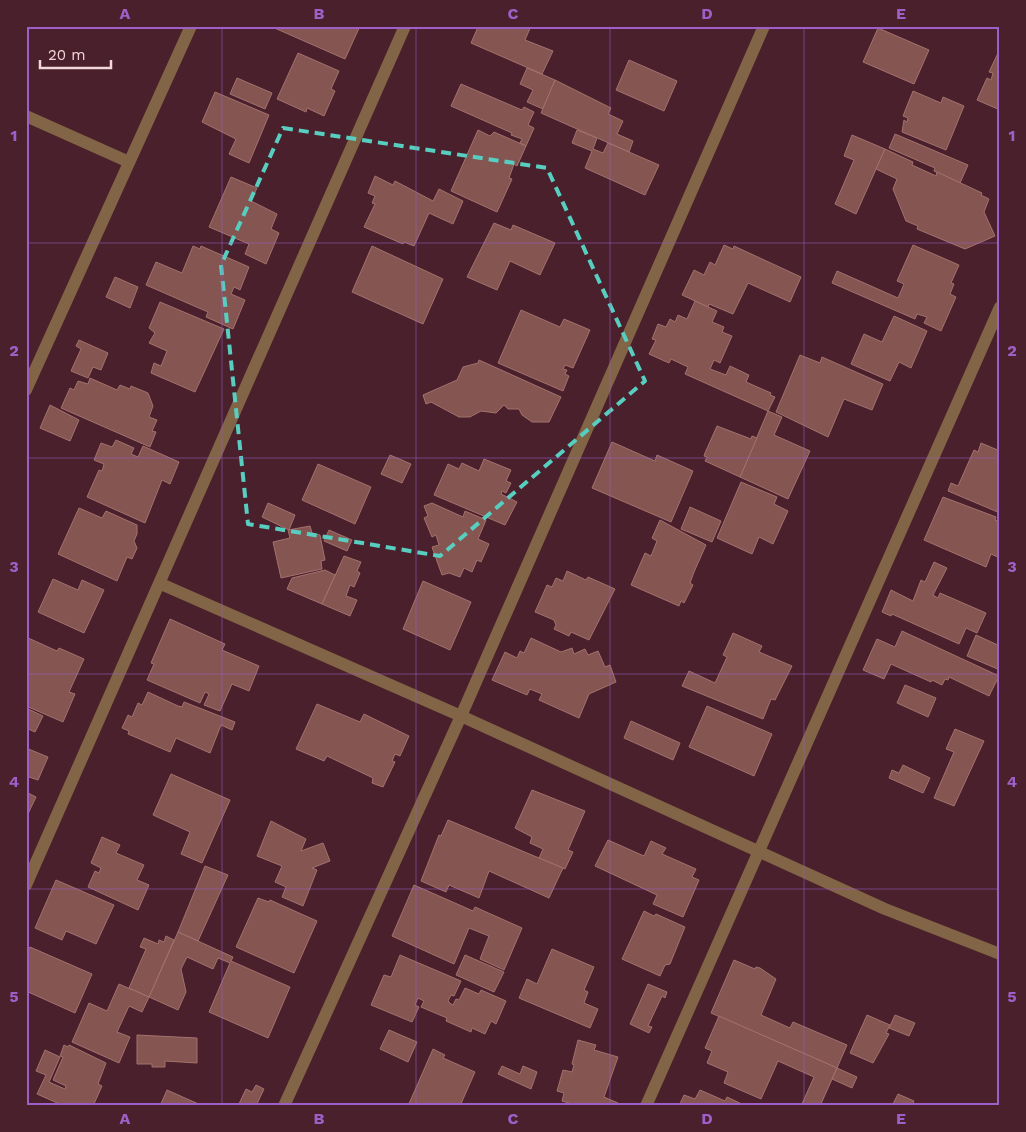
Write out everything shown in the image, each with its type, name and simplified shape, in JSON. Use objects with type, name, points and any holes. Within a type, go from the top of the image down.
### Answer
[{"type":"street","points":[[26,390],[191,26]]},
{"type":"street","points":[[26,885],[161,584],[405,26]]},
{"type":"street","points":[[284,1106],[461,716],[764,26]]},
{"type":"street","points":[[26,116],[129,162]]},
{"type":"street","points":[[646,1106],[1000,307]]},
{"type":"street","points":[[161,584],[461,716],[885,909],[1000,954]]},
{"type":"highlighted area","points":[[283,128],[547,168],[645,381],[440,556],[248,524],[221,265]]},
{"type":"building","points":[[270,26],[360,26],[345,59]]},
{"type":"building","points":[[476,26],[531,26],[525,40],[553,51],[542,74],[471,43],[478,27]]},
{"type":"building","points":[[878,28],[929,50],[914,84],[863,62]]},
{"type":"building","points":[[1000,49],[1000,110],[977,100],[987,78],[991,80],[993,73],[989,72]]},
{"type":"building","points":[[298,53],[339,71],[331,89],[335,91],[324,116],[307,108],[306,112],[277,99]]},
{"type":"building","points":[[629,60],[677,81],[664,111],[616,90]]},
{"type":"building","points":[[527,68],[555,80],[543,109],[527,102],[533,90],[520,84]]},
{"type":"building","points":[[237,78],[272,93],[265,109],[230,94]]},
{"type":"building","points":[[555,80],[611,108],[608,114],[623,121],[617,134],[633,141],[629,152],[541,113]]},
{"type":"building","points":[[461,84],[522,110],[524,107],[534,112],[528,125],[534,128],[526,146],[520,143],[522,139],[511,135],[512,133],[451,106]]},
{"type":"building","points":[[913,91],[941,103],[943,97],[964,106],[946,150],[902,132],[904,120],[907,122],[908,118],[903,116]]},
{"type":"building","points":[[215,92],[269,115],[249,163],[229,154],[236,139],[202,122]]},
{"type":"building","points":[[478,130],[490,136],[494,132],[526,146],[517,166],[514,164],[509,178],[512,179],[497,212],[451,191]]},
{"type":"building","points":[[577,130],[597,138],[593,149],[603,153],[608,143],[659,165],[645,195],[585,168],[592,151],[572,143]]},
{"type":"building","points":[[895,134],[968,165],[960,183],[934,171],[935,168],[889,148]]},
{"type":"building","points":[[852,135],[885,149],[856,214],[835,204],[854,160],[844,156]]},
{"type":"building","points":[[885,149],[913,162],[912,165],[936,176],[937,172],[982,193],[981,195],[989,199],[984,212],[995,236],[965,249],[917,229],[918,226],[906,221],[893,189],[897,179],[876,169]]},
{"type":"building","points":[[375,176],[393,185],[395,181],[433,201],[439,189],[463,201],[453,224],[429,213],[414,246],[404,242],[403,244],[364,227],[375,204],[372,203],[375,196],[368,193]]},
{"type":"building","points":[[231,177],[257,188],[251,201],[277,214],[271,229],[279,233],[266,264],[245,254],[249,244],[209,227]]},
{"type":"building","points":[[494,223],[511,230],[513,225],[555,243],[540,275],[510,261],[497,290],[467,277]]},
{"type":"building","points":[[724,245],[733,249],[734,246],[801,277],[790,302],[748,283],[733,314],[709,304],[708,307],[682,295],[694,270],[704,275],[710,262],[715,265]]},
{"type":"building","points":[[913,245],[959,265],[951,283],[954,284],[950,294],[956,297],[941,331],[924,323],[927,317],[917,314],[915,319],[832,283],[837,271],[898,298],[904,284],[897,281]]},
{"type":"building","points":[[193,246],[200,249],[201,246],[249,267],[240,290],[234,287],[231,294],[245,300],[233,329],[206,317],[208,312],[146,285],[156,262],[182,273]]},
{"type":"building","points":[[372,246],[443,279],[423,324],[352,292]]},
{"type":"building","points":[[115,277],[138,287],[130,308],[106,297]]},
{"type":"building","points":[[695,301],[717,311],[712,322],[724,327],[722,332],[732,336],[720,363],[714,360],[710,369],[726,375],[730,366],[749,375],[746,382],[771,393],[770,395],[775,397],[768,411],[685,374],[688,367],[671,359],[669,363],[649,354],[656,340],[652,339],[658,324],[666,327],[670,319],[675,322],[678,315],[687,319]]},
{"type":"building","points":[[160,302],[224,329],[195,392],[151,373],[154,363],[161,366],[167,351],[149,343],[155,333],[149,328]]},
{"type":"building","points":[[521,310],[560,327],[564,319],[590,330],[573,368],[565,365],[563,369],[567,370],[565,374],[569,376],[563,391],[498,363]]},
{"type":"building","points":[[894,316],[927,331],[911,368],[899,362],[890,381],[851,364],[864,334],[882,342]]},
{"type":"building","points":[[79,340],[108,353],[101,370],[93,367],[88,378],[71,371],[81,349],[76,346]]},
{"type":"building","points":[[800,355],[820,363],[822,357],[883,384],[872,410],[844,399],[828,437],[776,412]]},
{"type":"building","points":[[479,360],[561,397],[549,422],[532,422],[522,415],[519,409],[508,409],[504,405],[496,413],[481,411],[470,417],[459,417],[431,402],[426,404],[423,395],[457,380],[463,367],[478,363]]},
{"type":"building","points":[[90,378],[117,390],[120,385],[130,389],[131,386],[148,393],[153,406],[149,417],[157,420],[152,431],[156,432],[150,447],[61,408],[70,388],[74,390],[78,381],[88,384]]},
{"type":"building","points":[[50,405],[79,420],[70,441],[40,428]]},
{"type":"building","points":[[768,411],[782,417],[774,435],[810,451],[788,499],[740,477]]},
{"type":"building","points":[[717,426],[751,439],[752,436],[757,438],[740,477],[705,461],[707,457],[704,456],[705,453]]},
{"type":"building","points":[[116,440],[134,448],[131,454],[138,457],[143,446],[179,462],[170,484],[162,480],[145,523],[87,497],[99,470],[102,471],[104,464],[94,460],[101,443],[112,447]]},
{"type":"building","points":[[612,442],[655,461],[657,455],[693,471],[671,522],[592,488]]},
{"type":"building","points":[[981,443],[1000,451],[1000,513],[948,491],[951,483],[958,486],[974,450],[978,452]]},
{"type":"building","points":[[390,455],[411,464],[402,483],[381,474]]},
{"type":"building","points":[[484,459],[511,470],[506,481],[511,483],[506,493],[502,491],[501,494],[517,502],[505,525],[434,495],[448,464],[459,469],[462,463],[479,471]]},
{"type":"building","points":[[318,464],[371,487],[355,524],[302,500]]},
{"type":"building","points":[[741,482],[777,497],[774,504],[788,511],[773,544],[759,537],[752,554],[717,538]]},
{"type":"building","points":[[943,497],[996,517],[995,520],[1000,522],[1000,540],[998,540],[1000,541],[1000,558],[991,554],[986,567],[924,540]]},
{"type":"building","points":[[268,503],[295,515],[289,530],[262,517]]},
{"type":"building","points":[[432,503],[463,517],[465,511],[486,520],[478,539],[489,544],[481,562],[477,560],[472,572],[464,568],[460,577],[449,573],[442,575],[432,547],[439,545],[436,535],[432,537],[424,518],[428,516],[424,506]]},
{"type":"building","points":[[690,507],[721,521],[712,542],[681,529]]},
{"type":"building","points":[[79,508],[102,518],[106,511],[137,525],[137,534],[134,541],[137,548],[132,559],[127,557],[117,581],[58,554]]},
{"type":"building","points":[[660,520],[706,545],[690,583],[693,585],[684,603],[681,601],[679,606],[631,585],[645,553],[651,556],[657,541],[652,538]]},
{"type":"building","points":[[310,526],[312,533],[320,535],[325,560],[321,561],[322,569],[281,578],[273,542],[290,538],[288,530]]},
{"type":"building","points":[[329,530],[352,540],[347,551],[324,541]]},
{"type":"building","points":[[344,556],[361,562],[357,571],[360,573],[354,587],[350,585],[346,596],[357,600],[350,616],[322,604]]},
{"type":"building","points":[[934,562],[947,568],[933,595],[938,598],[940,593],[986,613],[977,633],[966,628],[959,644],[892,614],[891,616],[882,612],[891,590],[913,601],[921,580],[925,582]]},
{"type":"building","points":[[325,570],[335,575],[322,604],[287,589],[292,578]]},
{"type":"building","points":[[567,571],[586,580],[588,577],[615,589],[589,640],[571,632],[569,636],[554,629],[556,625],[554,620],[535,612],[547,585],[552,587],[556,578],[563,581]]},
{"type":"building","points":[[53,579],[78,590],[82,580],[104,590],[84,633],[38,612]]},
{"type":"building","points":[[423,581],[471,602],[450,650],[403,629]]},
{"type":"building","points":[[170,619],[225,644],[222,650],[259,666],[249,691],[232,684],[220,711],[204,705],[209,694],[205,692],[200,703],[147,680],[154,664],[151,663]]},
{"type":"building","points":[[902,631],[999,676],[989,696],[949,677],[948,680],[945,679],[942,685],[891,664],[884,679],[863,670],[877,639],[895,647]]},
{"type":"building","points":[[733,633],[762,646],[759,652],[792,666],[775,700],[771,699],[763,719],[682,686],[689,671],[715,683],[727,657],[723,655]]},
{"type":"building","points":[[976,635],[1000,646],[1000,670],[967,656]]},
{"type":"building","points":[[26,637],[57,651],[59,648],[84,659],[69,692],[75,694],[63,722],[26,706],[26,673],[29,670],[26,669]]},
{"type":"building","points":[[531,638],[561,652],[572,648],[574,654],[585,649],[588,655],[598,651],[605,667],[610,665],[616,682],[589,694],[579,718],[539,700],[542,694],[530,689],[527,695],[492,680],[505,652],[517,658],[520,651],[524,653]]},
{"type":"building","points":[[905,685],[936,698],[928,717],[897,703]]},
{"type":"building","points":[[148,692],[178,706],[182,707],[184,702],[235,722],[232,730],[221,725],[210,753],[176,738],[170,752],[128,734],[129,731],[122,728],[128,715],[132,717],[138,703],[142,705]]},
{"type":"building","points":[[317,704],[360,722],[364,714],[409,736],[400,756],[395,754],[392,761],[395,762],[383,787],[372,783],[373,778],[327,756],[324,761],[296,749]]},
{"type":"building","points":[[707,706],[772,734],[754,776],[689,747]]},
{"type":"building","points":[[26,708],[43,716],[35,732],[26,728]]},
{"type":"building","points":[[631,721],[680,743],[673,760],[624,738]]},
{"type":"building","points":[[955,729],[984,741],[954,806],[934,798],[954,752],[946,749]]},
{"type":"building","points":[[26,748],[48,757],[38,780],[26,776]]},
{"type":"building","points":[[903,765],[930,778],[923,793],[889,778],[892,770],[899,773]]},
{"type":"building","points":[[171,774],[230,800],[202,863],[181,854],[190,832],[153,815]]},
{"type":"building","points":[[532,790],[585,811],[568,850],[573,852],[565,869],[539,858],[543,849],[530,843],[532,837],[515,828]]},
{"type":"building","points":[[26,792],[36,797],[26,818]]},
{"type":"building","points":[[448,820],[563,868],[549,898],[489,871],[479,898],[449,885],[446,892],[421,881],[439,835],[441,836]]},
{"type":"building","points":[[271,821],[306,839],[301,851],[323,843],[330,861],[312,868],[317,870],[303,906],[282,897],[286,887],[275,882],[282,866],[257,856]]},
{"type":"building","points":[[102,837],[120,845],[116,853],[144,865],[137,880],[149,885],[138,910],[88,887],[95,871],[99,873],[101,868],[91,863]]},
{"type":"building","points":[[608,840],[644,856],[651,841],[666,848],[662,854],[696,869],[692,877],[699,880],[683,917],[653,904],[657,895],[595,866]]},
{"type":"building","points":[[205,866],[228,875],[198,941],[178,932]]},
{"type":"building","points":[[56,880],[114,905],[96,944],[66,931],[62,940],[35,928]]},
{"type":"building","points":[[414,885],[473,911],[475,907],[522,928],[504,970],[480,959],[489,936],[469,928],[454,964],[392,936]]},
{"type":"building","points":[[258,898],[269,902],[270,900],[317,921],[294,973],[236,947]]},
{"type":"building","points":[[644,911],[654,916],[656,914],[685,927],[670,964],[665,965],[660,976],[622,959]]},
{"type":"building","points":[[178,932],[233,957],[231,961],[290,987],[268,1038],[209,1012],[230,963],[218,958],[213,969],[187,957],[181,969],[186,992],[178,1010],[149,997]]},
{"type":"building","points":[[166,936],[174,940],[149,997],[129,988],[146,949],[140,947],[144,938],[158,944],[159,940],[164,942]]},
{"type":"building","points":[[30,947],[92,974],[75,1013],[26,991],[26,955]]},
{"type":"building","points":[[552,949],[594,967],[584,990],[588,992],[584,1003],[598,1009],[590,1028],[519,998],[527,979],[537,984]]},
{"type":"building","points":[[400,955],[461,981],[454,996],[451,995],[448,1001],[453,1005],[456,999],[459,1000],[465,988],[479,994],[481,990],[506,1001],[496,1024],[491,1021],[485,1034],[472,1028],[471,1032],[446,1021],[447,1018],[421,1007],[424,1001],[418,998],[415,1005],[419,1007],[412,1022],[371,1005],[384,975],[391,977]]},
{"type":"building","points":[[465,955],[504,972],[494,992],[456,975]]},
{"type":"building","points":[[734,960],[755,969],[756,967],[760,968],[776,979],[761,1015],[790,1028],[793,1022],[847,1045],[837,1068],[711,1013]]},
{"type":"building","points":[[119,984],[149,997],[142,1012],[129,1006],[117,1032],[130,1037],[119,1063],[72,1042],[89,1003],[107,1011]]},
{"type":"building","points":[[648,984],[667,992],[665,998],[662,996],[648,1026],[652,1027],[649,1033],[630,1024]]},
{"type":"building","points":[[867,1015],[890,1025],[886,1033],[889,1034],[873,1063],[850,1053]]},
{"type":"building","points":[[895,1015],[915,1023],[909,1036],[889,1028]]},
{"type":"building","points":[[719,1016],[837,1068],[820,1106],[801,1106],[814,1077],[778,1061],[761,1099],[724,1083],[728,1072],[707,1063],[712,1051],[705,1048]]},
{"type":"building","points":[[389,1030],[417,1042],[408,1062],[380,1049]]},
{"type":"building","points":[[137,1035],[197,1038],[197,1063],[165,1061],[165,1067],[152,1067],[152,1064],[137,1064]]},
{"type":"building","points":[[578,1040],[596,1045],[594,1050],[618,1057],[604,1097],[618,1103],[617,1106],[589,1106],[581,1103],[579,1106],[562,1101],[564,1093],[557,1091],[563,1070],[572,1072]]},
{"type":"building","points":[[64,1045],[68,1047],[69,1045],[106,1063],[98,1084],[102,1086],[93,1106],[64,1106],[37,1094],[46,1075],[36,1071],[45,1050],[60,1057],[49,1082],[65,1089],[66,1086],[53,1080],[63,1057],[60,1056]]},
{"type":"building","points":[[433,1049],[445,1055],[443,1058],[475,1072],[460,1106],[408,1106]]},
{"type":"building","points":[[502,1066],[520,1074],[523,1066],[537,1072],[531,1089],[498,1074]]},
{"type":"building","points":[[837,1068],[857,1077],[852,1088],[832,1079]]},
{"type":"building","points":[[256,1085],[264,1089],[256,1106],[238,1106],[246,1089],[252,1092]]},
{"type":"building","points":[[167,1090],[203,1106],[160,1106]]},
{"type":"building","points":[[700,1090],[725,1101],[727,1097],[746,1106],[679,1106],[684,1095],[695,1099]]},
{"type":"building","points":[[898,1094],[914,1101],[912,1106],[892,1106]]}]
